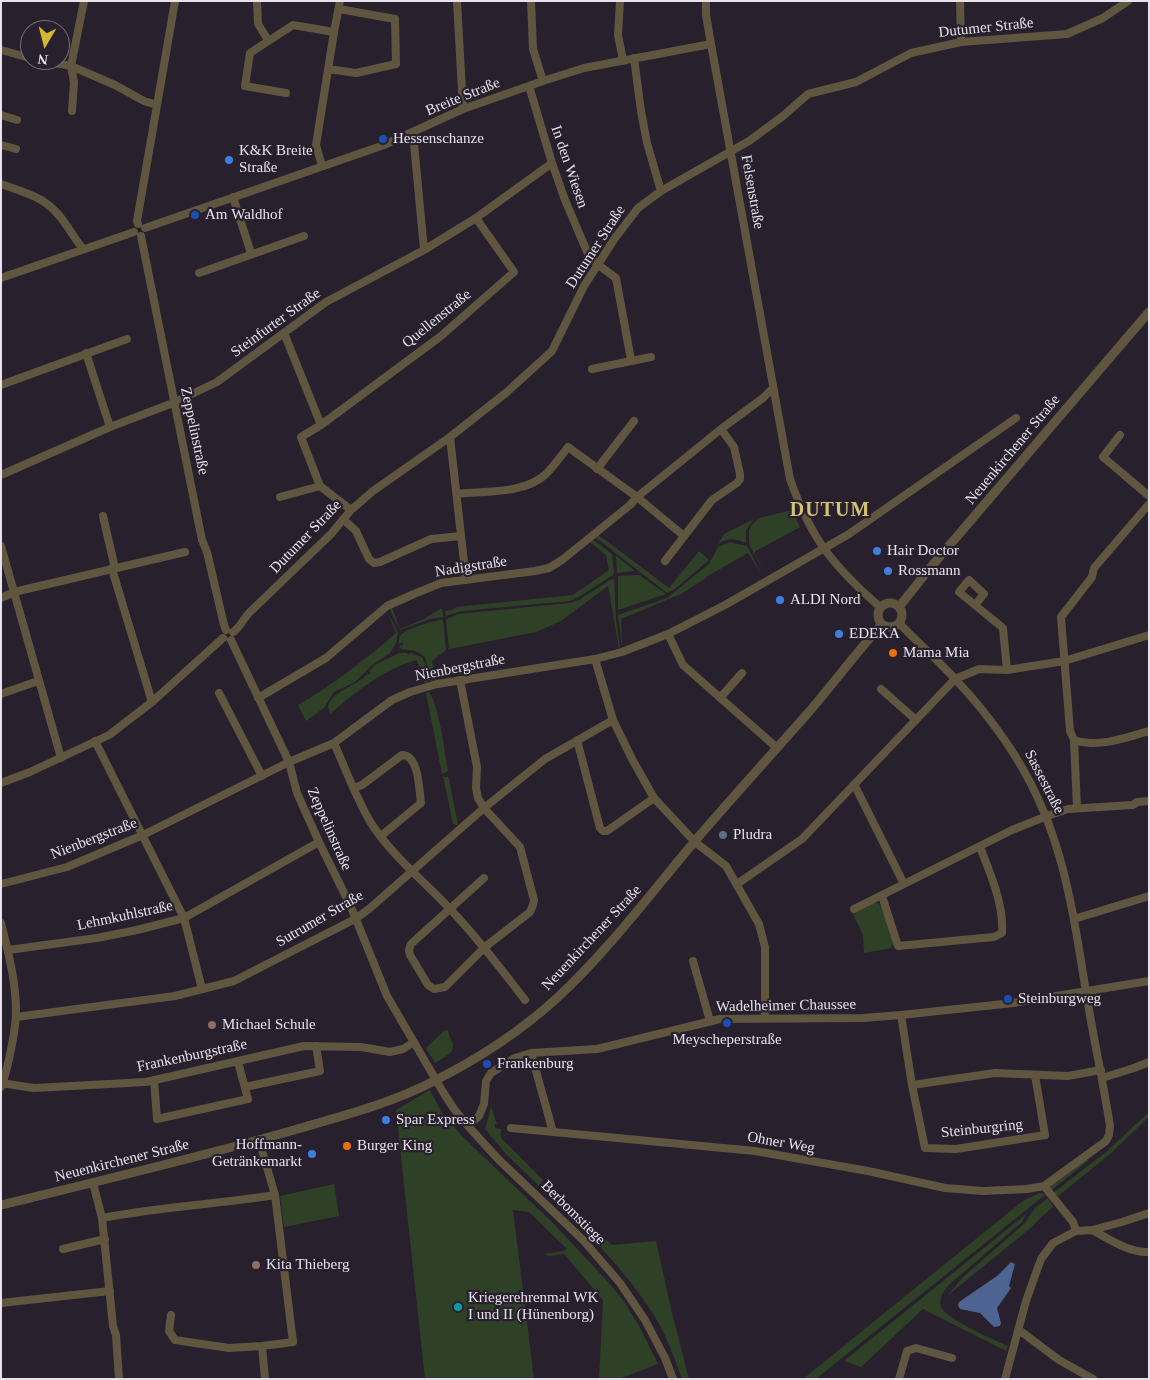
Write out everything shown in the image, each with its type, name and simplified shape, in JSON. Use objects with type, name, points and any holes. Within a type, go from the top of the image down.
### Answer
[{"type":"street","points":[[142,226],[137,221],[176,1]]},
{"type":"street","points":[[257,1],[258,24],[268,40]]},
{"type":"street","points":[[457,1],[463,109]]},
{"type":"street","points":[[531,1],[533,49],[543,81]]},
{"type":"street","points":[[620,1],[618,35],[623,60]]},
{"type":"street","name":"Felsenstraße","points":[[706,1],[706,15],[711,44],[790,479],[803,514],[824,550],[849,580],[881,608]]},
{"type":"street","points":[[960,1],[962,42]]},
{"type":"street","name":"Dutumer Straße","points":[[1,782],[61,758],[109,734],[152,702],[228,635],[238,630],[244,618],[331,534],[351,510],[373,491],[450,437],[507,392],[552,351],[597,264],[638,208],[661,191],[730,150],[749,141],[784,116],[808,94],[856,82],[911,53],[962,42],[1067,34],[1103,18],[1128,1]]},
{"type":"street","points":[[72,111],[74,82],[71,66],[81,2]]},
{"type":"street","points":[[322,166],[316,145],[328,69],[334,32],[340,5],[395,19],[396,64],[356,73],[328,69]]},
{"type":"street","points":[[286,93],[245,86],[250,53],[293,25],[334,32]]},
{"type":"street","name":"Breite Straße","points":[[142,226],[384,145],[463,109],[543,81],[584,68],[711,44]]},
{"type":"street","points":[[1,50],[20,55]]},
{"type":"street","points":[[634,58],[647,143],[661,191]]},
{"type":"street","points":[[71,66],[115,85],[144,101],[157,105]]},
{"type":"street","name":"In den Wiesen","points":[[528,86],[565,200],[588,254],[597,264],[616,278],[631,360]]},
{"type":"street","points":[[1,115],[17,120]]},
{"type":"street","points":[[413,133],[424,250]]},
{"type":"street","points":[[1,145],[16,149]]},
{"type":"street","name":"Steinfurter Straße","points":[[1,475],[173,403],[217,382],[326,302],[424,250],[476,218],[552,163]]},
{"type":"street","points":[[1,184],[26,192],[44,202],[57,213],[83,249]]},
{"type":"street","points":[[233,197],[251,253]]},
{"type":"street","name":"Quellenstraße","points":[[321,425],[441,336],[514,272],[476,218]]},
{"type":"street","points":[[1,278],[83,249],[137,234],[134,227],[142,226]]},
{"type":"street","name":"Zeppelinstraße","points":[[137,234],[202,540],[207,552],[224,625],[289,762],[297,793],[355,919],[387,996],[436,1080]]},
{"type":"street","points":[[199,272],[304,236]]},
{"type":"street","name":"Neuenkirchener Straße","points":[[899,607],[930,568],[1149,312]]},
{"type":"street","points":[[284,333],[321,425],[301,437],[320,486],[351,510]]},
{"type":"street","points":[[1,385],[127,339]]},
{"type":"street","points":[[86,353],[110,428]]},
{"type":"street","points":[[592,369],[651,357]]},
{"type":"street","name":"Nadigstraße","points":[[258,698],[326,658],[387,606],[441,583],[535,571],[548,568],[562,560],[630,505],[636,497],[763,398],[773,388]]},
{"type":"street","name":"Nienbergstraße","points":[[1,884],[67,867],[144,835],[289,762],[334,743],[392,700],[437,684],[595,659],[622,652],[668,634],[824,550],[1016,418]]},
{"type":"street","points":[[598,469],[634,420]]},
{"type":"street","points":[[665,561],[712,500],[740,479],[734,447],[721,429]]},
{"type":"street","points":[[1120,435],[1103,457],[1149,496]]},
{"type":"street","points":[[450,437],[466,580]]},
{"type":"street","points":[[457,494],[518,489],[531,485],[546,474],[568,447],[636,497],[684,536]]},
{"type":"street","points":[[280,497],[320,486]]},
{"type":"street","points":[[1077,808],[1074,740],[1070,731],[1061,617],[1092,577],[1094,568],[1149,504]]},
{"type":"street","points":[[103,516],[114,564],[112,570],[152,702]]},
{"type":"street","points":[[343,519],[356,531],[369,560],[374,563],[431,539],[462,536]]},
{"type":"street","points":[[1,546],[61,758]]},
{"type":"street","points":[[1,598],[14,592],[185,552]]},
{"type":"street","points":[[890,603],[899,607],[903,615],[900,624],[891,628],[882,624],[878,616],[881,608],[890,603]]},
{"type":"street","points":[[975,605],[1003,628],[1008,670]]},
{"type":"street","name":"Neuenkirchener Straße","points":[[1,1205],[259,1140],[390,1101],[436,1080],[492,1047],[558,997],[590,965],[776,747],[807,714],[882,624]]},
{"type":"street","name":"Sassestraße","points":[[900,624],[955,679],[1006,742],[1024,770],[1047,816],[1058,848],[1074,920],[1086,992]]},
{"type":"street","points":[[668,634],[683,665],[776,747]]},
{"type":"street","points":[[737,884],[802,839],[955,679],[979,669],[1008,670],[1064,661],[1149,635]]},
{"type":"street","points":[[595,659],[613,720],[654,798],[695,842],[726,866],[759,924],[765,947],[765,1018]]},
{"type":"street","points":[[720,698],[742,673]]},
{"type":"street","points":[[460,680],[477,767],[476,788],[478,798],[484,808],[520,847],[534,900],[530,912],[485,947],[445,987],[434,990],[428,985],[409,950],[411,944],[484,878]]},
{"type":"street","points":[[1,694],[38,681]]},
{"type":"street","points":[[881,689],[916,720]]},
{"type":"street","points":[[219,693],[262,776]]},
{"type":"street","name":"Sutrumer Straße","points":[[16,1017],[175,996],[234,981],[355,919],[412,872],[484,808],[546,759],[613,720]]},
{"type":"street","points":[[1074,740],[1084,743],[1116,740],[1149,731]]},
{"type":"street","points":[[576,740],[600,828],[603,831],[607,831],[654,798]]},
{"type":"street","points":[[95,741],[144,835],[184,918],[202,989]]},
{"type":"street","points":[[334,743],[370,822],[380,836],[485,947],[525,1000]]},
{"type":"street","points":[[354,788],[362,785],[402,755],[411,758],[415,764],[421,803],[380,836]]},
{"type":"street","points":[[854,784],[904,884]]},
{"type":"street","points":[[854,910],[1012,830],[1047,816],[1068,809],[1132,805],[1137,802],[1149,801]]},
{"type":"street","name":"Lehmkuhlstraße","points":[[8,950],[97,938],[184,918],[319,842]]},
{"type":"street","points":[[882,896],[898,946],[994,937],[1002,933],[994,883],[980,847]]},
{"type":"street","points":[[1074,920],[1149,896]]},
{"type":"street","points":[[1,923],[8,950],[16,1008],[16,1017],[2,1084]]},
{"type":"street","points":[[693,961],[710,1021]]},
{"type":"street","name":"Wadelheimer Chaussee","points":[[468,1126],[479,1116],[484,1104],[486,1081],[491,1073],[516,1058],[531,1054],[597,1048],[710,1021],[733,1018],[863,1018],[901,1016],[1008,1004],[1149,981]]},
{"type":"street","points":[[1076,1231],[1073,1222],[1044,1186],[1106,1141],[1110,1130],[1086,992]]},
{"type":"street","name":"Steinburgring","points":[[901,1016],[912,1085],[925,1148],[956,1149],[1045,1136],[1035,1075]]},
{"type":"street","name":"Frankenburgstraße","points":[[2,1084],[34,1088],[154,1080],[304,1046],[362,1046],[390,1052],[403,1049],[414,1042]]},
{"type":"street","points":[[245,1086],[320,1070],[316,1046]]},
{"type":"street","points":[[531,1054],[553,1132]]},
{"type":"street","points":[[154,1080],[157,1118],[248,1099],[238,1062]]},
{"type":"street","points":[[912,1085],[995,1073],[1068,1076],[1101,1074],[1134,1068],[1149,1062]]},
{"type":"street","name":"Berbomstiege","points":[[436,1080],[454,1109],[468,1126],[498,1158],[583,1240],[620,1283],[645,1320],[665,1358],[673,1379]]},
{"type":"street","name":"Ohner Weg","points":[[511,1128],[755,1151],[868,1171],[945,1188],[983,1191],[1027,1189],[1044,1186]]},
{"type":"street","points":[[171,1314],[169,1331],[175,1340],[229,1348],[293,1342],[275,1195],[259,1140]]},
{"type":"street","points":[[93,1183],[102,1218],[113,1326],[116,1335],[119,1379]]},
{"type":"street","points":[[102,1218],[275,1195]]},
{"type":"street","points":[[1005,1379],[1026,1301],[1042,1259],[1053,1243],[1076,1231],[1092,1230],[1149,1213]]},
{"type":"street","points":[[1092,1230],[1124,1247],[1141,1252],[1149,1252]]},
{"type":"street","points":[[63,1249],[104,1239]]},
{"type":"street","points":[[1,1303],[110,1291]]},
{"type":"street","points":[[1019,1330],[1059,1360],[1094,1379]]},
{"type":"street","points":[[262,1346],[266,1379]]},
{"type":"street","points":[[899,1379],[907,1352],[916,1348],[952,1358]]},
{"type":"green space","points":[[792,510],[800,527],[754,552],[765,574],[749,544],[751,526],[759,518]]},
{"type":"green space","points":[[754,519],[746,530],[746,543],[732,539],[718,544],[724,534]]},
{"type":"green space","points":[[597,535],[669,588],[699,551],[709,560],[675,589],[667,593],[595,537]]},
{"type":"green space","points":[[592,539],[612,554],[614,572],[613,575],[582,595],[570,601],[462,611],[446,616],[445,611],[456,607],[573,595],[609,570],[606,555],[590,542]]},
{"type":"green space","points":[[730,542],[747,546],[761,573],[748,553],[681,594],[621,619],[622,646],[618,615],[667,598],[709,564],[718,547]]},
{"type":"green space","points":[[616,556],[635,571],[617,573]]},
{"type":"green space","points":[[639,575],[666,594],[618,610],[618,576]]},
{"type":"green space","points":[[612,579],[614,580],[619,648],[608,586],[561,621],[536,632],[449,649],[446,619],[459,614],[570,603],[579,600]]},
{"type":"green space","points":[[389,608],[392,608],[400,629],[424,619],[442,608],[443,617],[430,619],[400,630]]},
{"type":"green space","points":[[387,611],[398,633],[396,643],[390,653],[371,666],[355,682],[334,692],[324,708],[306,721],[298,705],[349,671],[396,633]]},
{"type":"green space","points":[[443,620],[446,650],[432,661],[435,680],[431,681],[425,657],[416,651],[401,649],[399,646],[403,645],[403,642],[399,644],[399,638],[403,633],[413,628]]},
{"type":"green space","points":[[399,653],[407,653],[409,655],[410,653],[422,657],[428,682],[425,683],[417,660],[381,675],[330,714],[328,706],[335,696],[369,675],[371,673],[369,671],[375,665]]},
{"type":"green space","points":[[429,692],[439,718],[448,771],[442,774],[426,693]]},
{"type":"green space","points":[[443,776],[449,779],[458,825],[453,824]]},
{"type":"green space","points":[[874,903],[881,906],[894,943],[891,948],[864,953],[863,935],[853,914]]},
{"type":"green space","points":[[448,1030],[453,1046],[451,1052],[435,1063],[426,1048],[444,1031]]},
{"type":"green space","points":[[430,1090],[442,1113],[463,1137],[554,1224],[609,1283],[625,1303],[638,1324],[658,1364],[619,1379],[599,1379],[603,1300],[564,1254],[550,1256],[544,1254],[567,1249],[529,1212],[513,1210],[534,1379],[425,1379],[396,1110]]},
{"type":"green space","points":[[491,1107],[497,1124],[495,1124],[495,1128],[501,1129],[501,1138],[543,1180],[539,1186],[506,1154],[485,1129]]},
{"type":"green space","points":[[1149,1112],[1149,1117],[1110,1154],[1058,1196],[1053,1193],[1106,1152]]},
{"type":"green space","points":[[1087,1159],[1088,1161],[1050,1191],[1051,1185]]},
{"type":"green space","points":[[334,1184],[339,1216],[284,1227],[280,1196]]},
{"type":"green space","points":[[1040,1193],[1046,1194],[816,1379],[803,1379],[1024,1200]]},
{"type":"green space","points":[[556,1196],[612,1245],[656,1241],[689,1379],[682,1379],[662,1329],[647,1304],[609,1256],[551,1197]]},
{"type":"green space","points":[[1048,1198],[1053,1207],[1033,1226],[947,1296],[963,1277],[1024,1224],[1035,1208]]},
{"type":"green space","points":[[1026,1214],[1022,1222],[951,1283],[944,1291],[940,1300],[941,1307],[945,1312],[971,1329],[1008,1346],[1006,1351],[923,1309],[861,1367],[844,1361]]},
{"type":"water","points":[[1011,1262],[1015,1264],[1009,1286],[1011,1288],[997,1308],[1000,1326],[994,1327],[980,1313],[960,1309],[959,1302],[997,1276]]},
{"type":"place","name":"Hessenschanze","points":[[383,139]]},
{"type":"place","name":"K&K Breite Straße","points":[[229,160]]},
{"type":"place","name":"Am Waldhof","points":[[195,215]]},
{"type":"place","name":"Hair Doctor","points":[[877,551]]},
{"type":"place","name":"Rossmann","points":[[888,571]]},
{"type":"place","name":"ALDI Nord","points":[[780,600]]},
{"type":"place","name":"EDEKA","points":[[839,634]]},
{"type":"place","name":"Mama Mia","points":[[893,653]]},
{"type":"place","name":"Pludra","points":[[723,835]]},
{"type":"place","name":"Steinburgweg","points":[[1008,999]]},
{"type":"place","name":"Meyscheperstraße","points":[[727,1023]]},
{"type":"place","name":"Michael Schule","points":[[212,1025]]},
{"type":"place","name":"Frankenburg","points":[[487,1064]]},
{"type":"place","name":"Spar Express","points":[[386,1120]]},
{"type":"place","name":"Burger King","points":[[347,1146]]},
{"type":"place","name":"Hoffmann- Getränkemarkt","points":[[312,1154]]},
{"type":"place","name":"Kita Thieberg","points":[[256,1265]]},
{"type":"place","name":"Kriegerehrenmal WK I und II (Hünenborg)","points":[[458,1307]]},
{"type":"district","name":"DUTUM","points":[[830,511]]}]
